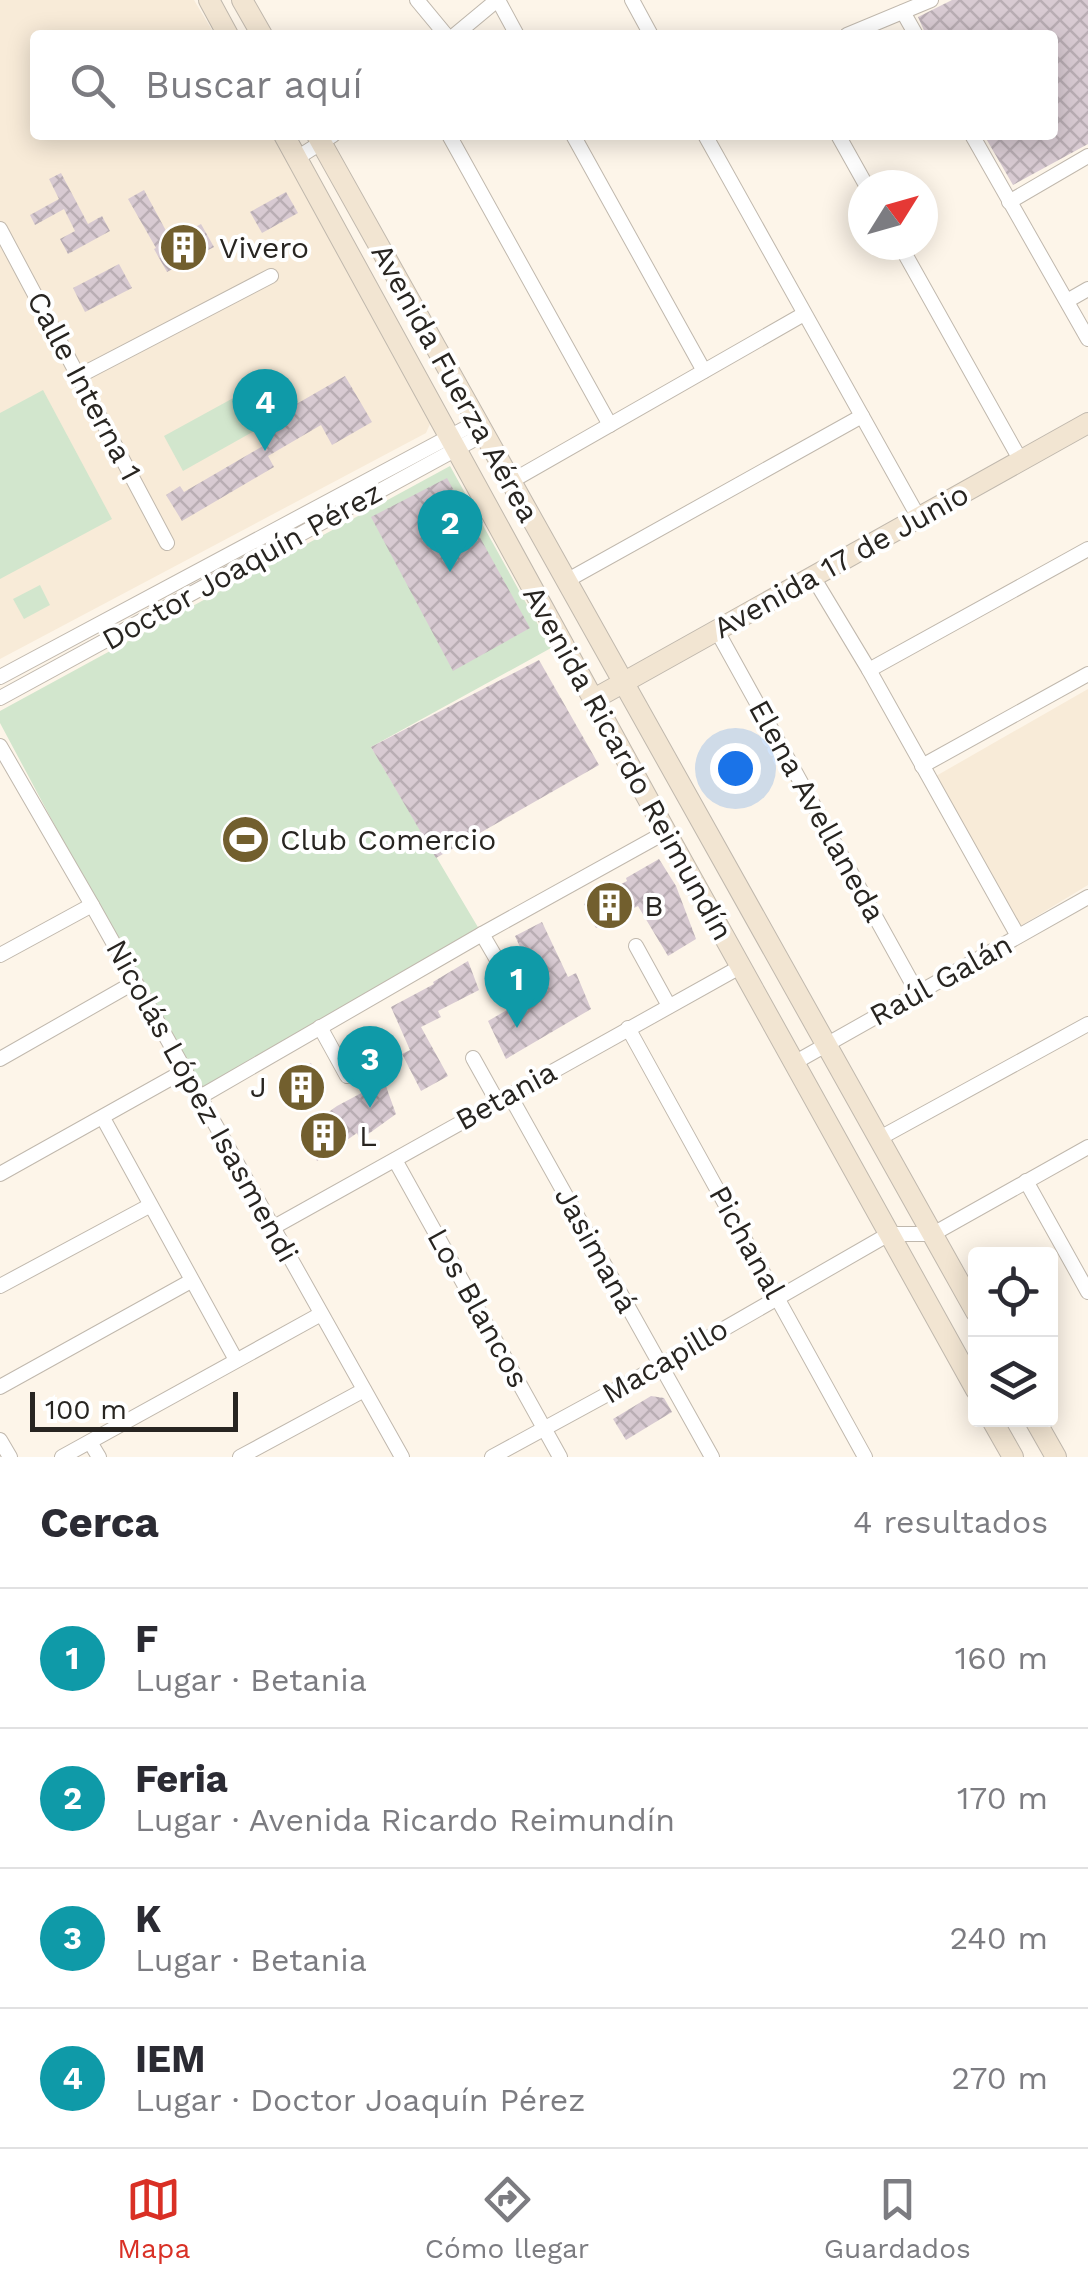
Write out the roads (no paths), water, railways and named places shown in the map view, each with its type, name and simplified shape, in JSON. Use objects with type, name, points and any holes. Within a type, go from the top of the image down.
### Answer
[{"type":"street","points":[[208,0],[225,30]]},
{"type":"street","points":[[242,0],[259,30]]},
{"type":"street","points":[[417,0],[442,30]]},
{"type":"street","points":[[461,30],[497,0],[514,30]]},
{"type":"street","points":[[859,30],[931,0]]},
{"type":"street","points":[[635,1],[649,30]]},
{"type":"street","points":[[903,12],[913,30]]},
{"type":"street","name":"Avenida Ricardo Reimundín","points":[[287,140],[968,1376]]},
{"type":"street","points":[[298,158],[321,140]]},
{"type":"street","name":"Avenida Fuerza Aérea","points":[[325,140],[623,682]]},
{"type":"street","points":[[452,140],[610,425]]},
{"type":"street","points":[[576,140],[704,370]]},
{"type":"street","points":[[708,140],[919,518]]},
{"type":"street","points":[[841,140],[858,170]]},
{"type":"street","points":[[975,140],[1088,339]]},
{"type":"street","points":[[1009,202],[1088,156]]},
{"type":"street","name":"Calle Interna 1","points":[[0,229],[168,543]]},
{"type":"street","points":[[908,260],[1021,461]]},
{"type":"street","points":[[78,376],[271,276]]},
{"type":"street","points":[[1067,301],[1088,289]]},
{"type":"street","points":[[510,482],[804,314]]},
{"type":"street","points":[[566,581],[862,416]]},
{"type":"street","name":"Avenida 17 de Junio","points":[[594,698],[1088,423]]},
{"type":"street","name":"Doctor Joaquín Pérez","points":[[0,676],[481,428]]},
{"type":"street","name":"Doctor Joaquín Pérez","points":[[0,698],[453,443]]},
{"type":"street","points":[[869,670],[1088,549]]},
{"type":"street","points":[[814,576],[1018,936]]},
{"type":"street","name":"Elena Avellaneda","points":[[718,630],[917,992]]},
{"type":"street","points":[[922,766],[1088,674]]},
{"type":"street","name":"Avenida Ricardo Reimundín","points":[[623,682],[968,1297]]},
{"type":"street","name":"Nicolás López Isasmendi","points":[[0,746],[402,1457]]},
{"type":"street","points":[[200,1097],[666,832]]},
{"type":"street","name":"Raúl Galán","points":[[794,1062],[1088,897]]},
{"type":"street","points":[[0,933],[5,952],[92,905]]},
{"type":"street","points":[[482,934],[517,994]]},
{"type":"street","points":[[636,946],[668,1006]]},
{"type":"street","name":"Betania","points":[[274,1227],[740,967]]},
{"type":"street","points":[[0,1059],[135,982]]},
{"type":"street","points":[[878,1138],[1088,1024]]},
{"type":"street","points":[[320,1027],[346,1076]]},
{"type":"street","name":"Pichanal","points":[[628,1028],[864,1457]]},
{"type":"street","name":"Jasimaná","points":[[472,1058],[503,1098],[712,1457]]},
{"type":"street","points":[[0,1174],[184,1071]]},
{"type":"street","points":[[102,1118],[236,1360]]},
{"type":"street","points":[[889,1234],[933,1234],[1088,1147]]},
{"type":"street","name":"Los Blancos","points":[[395,1160],[560,1457]]},
{"type":"street","points":[[1026,1181],[1088,1292]]},
{"type":"street","points":[[0,1286],[149,1206]]},
{"type":"street","name":"Macapillo","points":[[492,1457],[889,1234]]},
{"type":"street","points":[[0,1387],[191,1281]]},
{"type":"street","points":[[62,1457],[321,1314]]},
{"type":"street","points":[[240,1457],[364,1390]]},
{"type":"street","points":[[996,1427],[1013,1457]]},
{"type":"street","points":[[1039,1427],[1056,1457]]},
{"type":"street","points":[[0,1440],[10,1457]]},
{"type":"street","points":[[90,1442],[99,1457]]},
{"type":"place","name":"Vivero","points":[[184,248]]},
{"type":"place","name":"IEM","points":[[265,451]]},
{"type":"place","name":"Feria","points":[[450,572]]},
{"type":"place","name":"Club Comercio","points":[[245,840]]},
{"type":"place","name":"B","points":[[609,906]]},
{"type":"place","name":"F","points":[[517,1028]]},
{"type":"place","name":"J","points":[[302,1087]]},
{"type":"place","name":"K","points":[[370,1108]]},
{"type":"place","name":"L","points":[[324,1136]]}]
